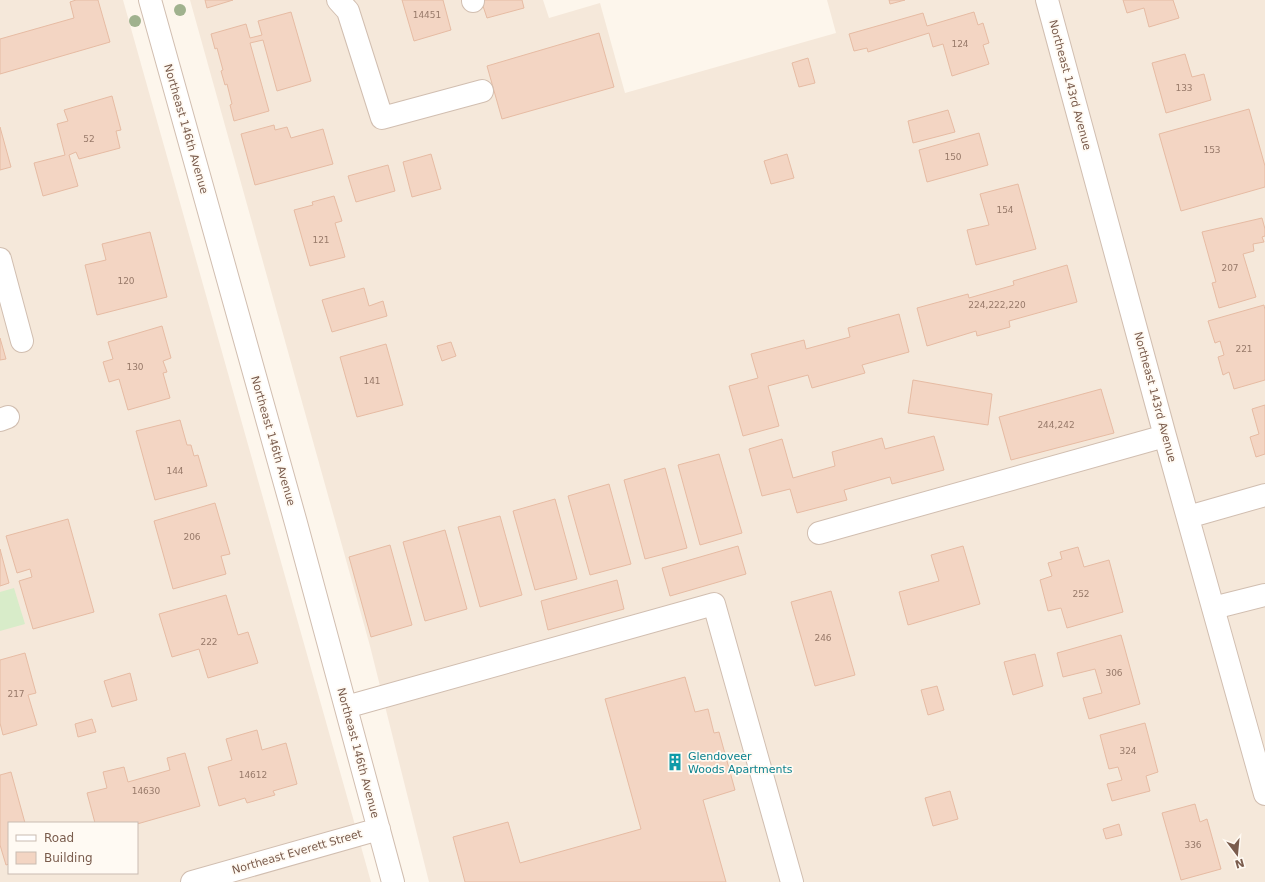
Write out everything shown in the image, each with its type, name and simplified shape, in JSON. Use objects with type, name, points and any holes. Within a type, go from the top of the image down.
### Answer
[{"type":"street","name":"Northeast 146th Avenue","points":[[150,0],[393,882]]},
{"type":"street","points":[[338,0],[348,11],[382,118],[482,91]]},
{"type":"street","name":"Northeast 143rd Avenue","points":[[1047,0],[1165,436],[1265,794]]},
{"type":"street","points":[[0,259],[22,341]]},
{"type":"street","points":[[819,533],[1165,436]]},
{"type":"street","points":[[1188,517],[1265,495]]},
{"type":"street","points":[[1213,608],[1265,595]]},
{"type":"street","points":[[346,707],[714,604],[792,882]]},
{"type":"street","name":"Northeast Everett Street","points":[[192,882],[379,829]]},
{"type":"shaded area","points":[[0,0],[123,0],[371,882],[0,882]]},
{"type":"shaded area","points":[[190,0],[543,0],[549,18],[600,3],[625,93],[836,33],[827,0],[1265,0],[1265,882],[429,882],[370,646]]},
{"type":"green space","points":[[14,588],[25,624],[0,631],[0,592]]},
{"type":"building","points":[[76,0],[98,0],[110,42],[0,74],[0,39],[74,18],[70,2]]},
{"type":"building","points":[[205,0],[233,0],[207,8]]},
{"type":"building","points":[[402,0],[443,0],[451,30],[414,41]]},
{"type":"building","points":[[481,0],[522,0],[524,8],[487,18]]},
{"type":"building","points":[[889,0],[905,0],[890,4]]},
{"type":"building","points":[[1123,0],[1173,0],[1179,18],[1149,27],[1144,8],[1127,13]]},
{"type":"building","points":[[291,12],[311,81],[277,91],[263,40],[250,43],[269,111],[234,121],[227,84],[225,85],[221,71],[223,70],[217,48],[215,49],[211,34],[246,24],[250,38],[262,35],[258,21]]},
{"type":"building","points":[[974,12],[978,25],[983,23],[989,43],[983,45],[989,64],[952,76],[943,44],[933,47],[929,33],[868,52],[867,48],[854,51],[849,34],[923,13],[927,26]]},
{"type":"building","points":[[599,33],[614,87],[502,119],[487,66]]},
{"type":"building","points":[[1185,54],[1192,77],[1204,74],[1211,100],[1166,113],[1152,63]]},
{"type":"building","points":[[808,58],[815,83],[799,87],[792,63]]},
{"type":"building","points":[[112,96],[121,130],[116,131],[120,148],[79,159],[76,152],[69,155],[78,186],[43,196],[34,163],[65,155],[57,124],[68,121],[64,110]]},
{"type":"building","points":[[1249,109],[1265,166],[1265,187],[1181,211],[1159,134]]},
{"type":"building","points":[[948,110],[955,132],[913,143],[908,121]]},
{"type":"building","points":[[274,125],[275,130],[287,127],[291,138],[323,129],[333,164],[255,185],[241,134]]},
{"type":"building","points":[[0,127],[11,167],[0,170]]},
{"type":"building","points":[[979,133],[988,165],[927,182],[919,150]]},
{"type":"building","points":[[431,154],[441,189],[412,197],[403,162]]},
{"type":"building","points":[[787,154],[794,178],[771,184],[764,161]]},
{"type":"building","points":[[388,165],[395,191],[356,202],[348,176]]},
{"type":"building","points":[[1018,184],[1036,249],[976,265],[967,230],[989,225],[980,194]]},
{"type":"building","points":[[334,196],[342,221],[335,223],[345,257],[310,266],[294,210],[313,205],[312,202]]},
{"type":"building","points":[[1262,218],[1265,229],[1265,236],[1262,237],[1264,242],[1253,244],[1254,251],[1243,254],[1256,297],[1219,308],[1212,283],[1216,282],[1202,232]]},
{"type":"building","points":[[150,232],[167,297],[97,315],[85,265],[106,260],[102,244]]},
{"type":"building","points":[[1067,265],[1077,302],[1009,321],[1010,327],[977,336],[976,331],[927,346],[917,308],[968,294],[969,298],[1014,285],[1013,281]]},
{"type":"building","points":[[364,288],[369,306],[383,301],[387,316],[332,332],[322,300]]},
{"type":"building","points":[[1264,305],[1265,380],[1234,389],[1229,372],[1223,375],[1218,357],[1224,355],[1220,341],[1215,343],[1208,321]]},
{"type":"building","points":[[899,314],[909,352],[862,365],[865,373],[812,388],[808,375],[768,386],[779,426],[743,436],[729,386],[758,378],[751,354],[804,340],[806,349],[850,337],[848,328]]},
{"type":"building","points":[[162,326],[171,358],[163,361],[167,372],[163,373],[170,398],[128,410],[119,379],[109,382],[103,362],[113,359],[108,342]]},
{"type":"building","points":[[0,338],[6,359],[0,360]]},
{"type":"building","points":[[451,342],[456,356],[442,361],[437,346]]},
{"type":"building","points":[[386,344],[403,405],[357,417],[340,357]]},
{"type":"building","points":[[913,380],[992,394],[988,425],[908,413]]},
{"type":"building","points":[[1101,389],[1114,433],[1011,460],[999,417]]},
{"type":"building","points":[[1265,405],[1265,454],[1256,457],[1250,437],[1259,434],[1252,409]]},
{"type":"building","points":[[180,420],[187,445],[191,445],[194,456],[198,455],[207,486],[155,500],[136,431]]},
{"type":"building","points":[[934,436],[944,470],[892,484],[890,477],[844,490],[847,500],[797,513],[790,489],[762,496],[749,449],[782,439],[793,478],[835,466],[832,452],[882,438],[885,449]]},
{"type":"building","points":[[719,454],[742,533],[700,545],[678,465]]},
{"type":"building","points":[[665,468],[687,548],[645,559],[624,480]]},
{"type":"building","points":[[609,484],[631,564],[590,575],[568,496]]},
{"type":"building","points":[[555,499],[577,579],[535,590],[513,511]]},
{"type":"building","points":[[215,503],[230,554],[221,556],[226,574],[173,589],[154,521]]},
{"type":"building","points":[[500,516],[522,595],[480,607],[458,527]]},
{"type":"building","points":[[68,519],[94,612],[33,629],[19,581],[32,577],[30,569],[17,573],[6,536]]},
{"type":"building","points":[[445,530],[467,609],[425,621],[403,542]]},
{"type":"building","points":[[390,545],[412,625],[371,637],[349,557]]},
{"type":"building","points":[[738,546],[746,574],[670,596],[662,568]]},
{"type":"building","points":[[963,546],[980,604],[908,625],[899,592],[939,581],[931,555]]},
{"type":"building","points":[[1078,547],[1084,567],[1109,560],[1123,612],[1067,628],[1061,608],[1048,611],[1040,580],[1052,576],[1048,563],[1062,559],[1060,552]]},
{"type":"building","points":[[0,549],[9,583],[0,586]]},
{"type":"building","points":[[617,580],[624,609],[548,630],[541,601]]},
{"type":"building","points":[[831,591],[855,675],[815,686],[791,602]]},
{"type":"building","points":[[226,595],[238,635],[248,632],[258,663],[208,678],[199,649],[172,657],[159,614]]},
{"type":"building","points":[[1121,635],[1140,704],[1089,719],[1083,698],[1102,693],[1095,669],[1063,677],[1057,653]]},
{"type":"building","points":[[25,653],[36,693],[28,695],[37,725],[3,735],[0,723],[0,660]]},
{"type":"building","points":[[1035,654],[1043,686],[1013,695],[1004,662]]},
{"type":"building","points":[[130,673],[137,700],[112,707],[104,681]]},
{"type":"building","name":"Glendoveer Woods Apartments","points":[[685,677],[695,712],[708,709],[714,733],[719,732],[735,790],[703,800],[726,882],[465,882],[453,837],[508,822],[520,863],[641,829],[605,699]]},
{"type":"building","points":[[937,686],[944,710],[928,715],[921,690]]},
{"type":"building","points":[[92,719],[96,732],[78,737],[75,724]]},
{"type":"building","points":[[1145,723],[1158,772],[1146,776],[1150,791],[1112,801],[1107,784],[1122,780],[1118,767],[1109,769],[1100,735]]},
{"type":"building","points":[[257,730],[262,750],[286,743],[297,784],[273,791],[275,795],[247,803],[245,798],[219,806],[208,767],[232,760],[226,739]]},
{"type":"building","points":[[185,753],[200,806],[138,824],[138,822],[95,822],[87,793],[107,788],[103,772],[124,767],[128,782],[170,770],[167,758]]},
{"type":"building","points":[[11,772],[25,822],[8,822],[8,864],[6,865],[0,845],[0,775]]},
{"type":"building","points":[[950,791],[958,819],[933,826],[925,798]]},
{"type":"building","points":[[1195,804],[1200,822],[1207,819],[1221,869],[1181,880],[1162,813]]},
{"type":"building","points":[[1119,824],[1122,835],[1106,839],[1103,829]]},
{"type":"place","name":"Glendoveer Woods Apartments","points":[[675,762]]}]
